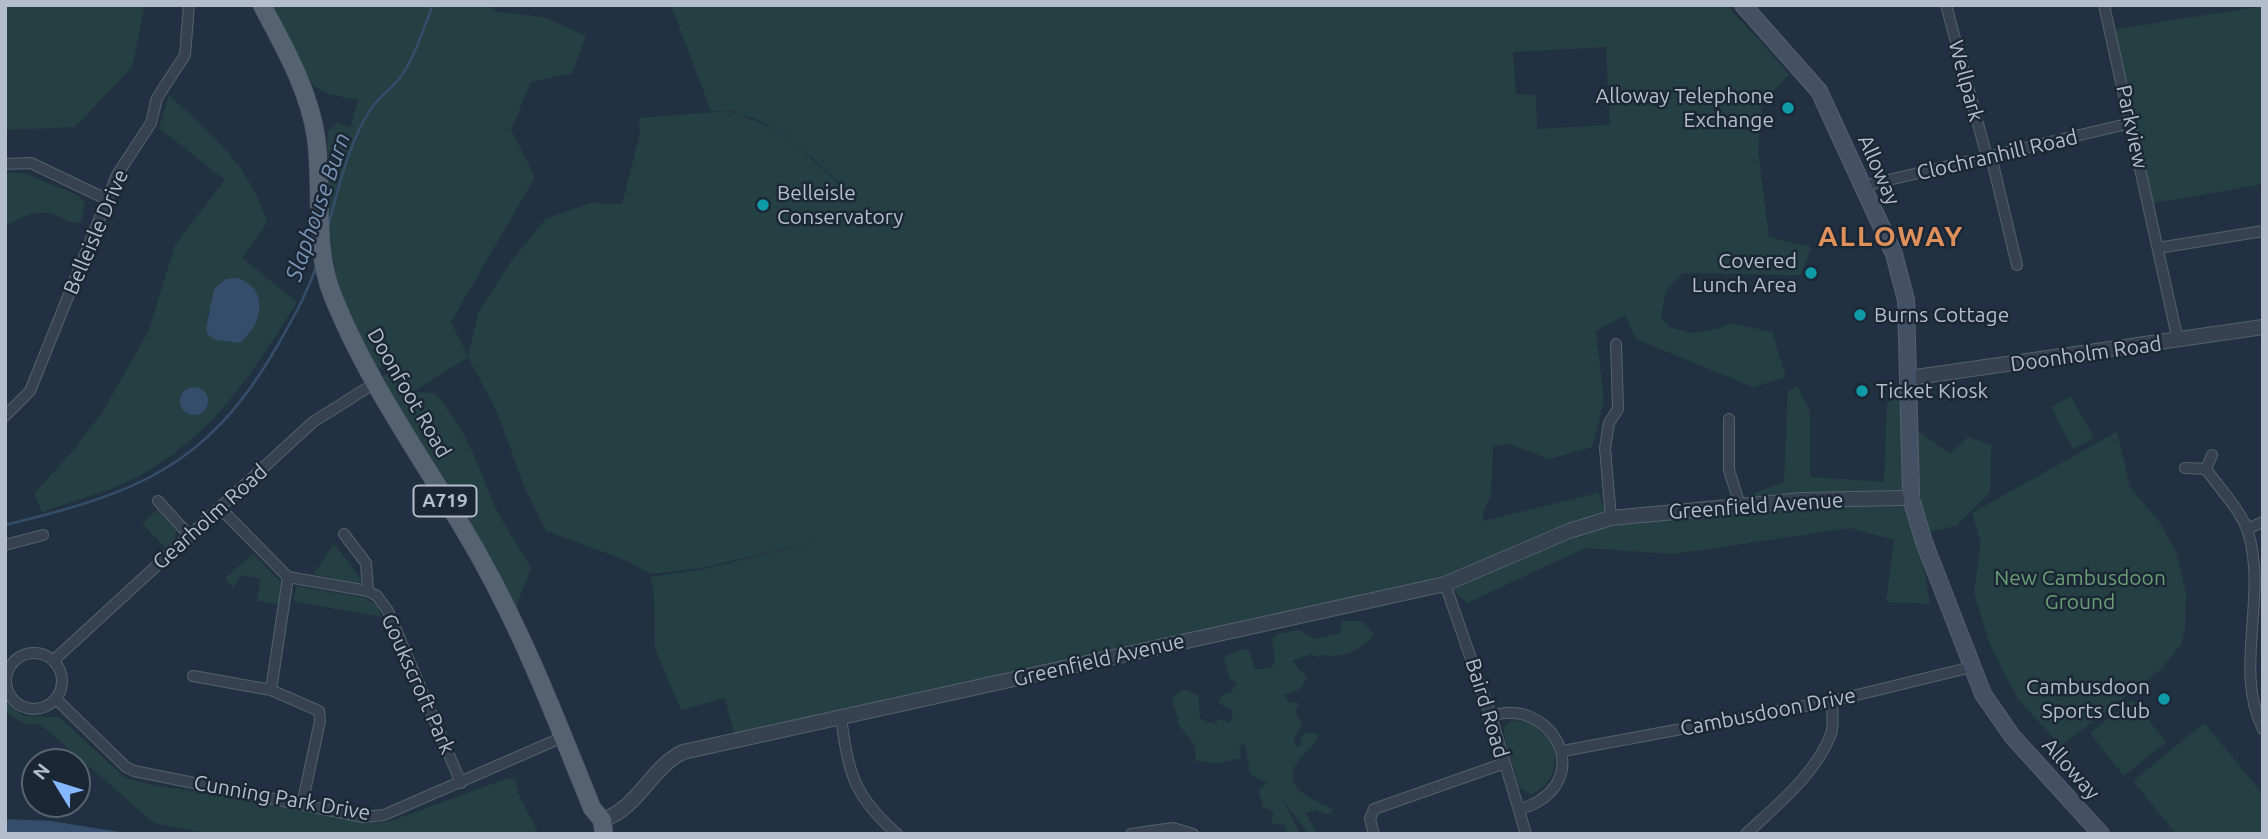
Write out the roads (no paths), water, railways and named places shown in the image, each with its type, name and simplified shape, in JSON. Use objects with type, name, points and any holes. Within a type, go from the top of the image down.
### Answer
[{"type":"main road","name":"Doonfoot Road","points":[[262,5],[290,59],[310,109],[318,160],[323,256],[330,290],[374,383],[505,604],[592,808],[603,827]]},
{"type":"main road","name":"Alloway","points":[[1748,9],[1819,91],[1894,254],[1903,285],[1909,378],[1908,498],[1983,694],[2012,736],[2101,834]]},
{"type":"street","name":"Belleisle Drive","points":[[5,416],[30,391],[44,362],[117,175],[151,123],[162,89],[185,54],[189,5]]},
{"type":"street","name":"Wellpark","points":[[1946,5],[2017,265]]},
{"type":"street","name":"Parkview","points":[[2104,5],[2178,341]]},
{"type":"street","name":"Clochranhill Road","points":[[1863,186],[2131,123]]},
{"type":"street","points":[[5,164],[31,163],[106,199]]},
{"type":"street","points":[[2158,248],[2263,232]]},
{"type":"street","name":"Doonholm Road","points":[[1909,378],[2263,327]]},
{"type":"street","points":[[1611,517],[1605,448],[1609,423],[1618,409],[1616,344]]},
{"type":"street","name":"Gearholm Road","points":[[54,660],[313,422],[374,383]]},
{"type":"street","points":[[1728,419],[1729,470],[1740,505]]},
{"type":"street","points":[[2206,468],[2211,455]]},
{"type":"street","points":[[2185,468],[2206,468]]},
{"type":"street","points":[[2206,468],[2247,529],[2258,598],[2253,708],[2263,729]]},
{"type":"street","name":"Greenfield Avenue","points":[[603,827],[637,797],[662,766],[683,752],[1445,584],[1558,535],[1611,517],[1838,498],[1908,498]]},
{"type":"street","points":[[158,501],[190,536]]},
{"type":"street","points":[[221,509],[288,577],[271,690]]},
{"type":"street","points":[[2247,529],[2263,522]]},
{"type":"street","name":"Goukscroft Park","points":[[344,534],[366,563],[368,591]]},
{"type":"street","points":[[5,545],[43,535]]},
{"type":"street","name":"Goukscroft Park","points":[[288,577],[368,591],[377,596],[388,611],[461,783]]},
{"type":"street","name":"Baird Road","points":[[1445,584],[1491,716],[1526,834]]},
{"type":"street","points":[[33,652],[54,660],[63,679],[56,699],[34,709],[18,705],[6,684],[9,657],[33,652]]},
{"type":"street","name":"Cambusdoon Drive","points":[[1563,751],[1832,701],[1972,667]]},
{"type":"street","points":[[193,676],[271,690],[319,711],[320,721],[302,805]]},
{"type":"street","name":"Cunning Park Drive","points":[[56,699],[126,768],[363,817],[384,815],[563,737]]},
{"type":"street","points":[[1746,834],[1788,795],[1815,761],[1832,732],[1832,701]]},
{"type":"street","points":[[1491,716],[1515,712],[1535,719],[1549,729],[1563,751],[1559,777],[1550,790],[1539,802],[1519,810]]},
{"type":"street","points":[[841,718],[848,764],[858,789],[873,812],[897,834]]},
{"type":"street","points":[[1374,834],[1370,820],[1374,809],[1505,764]]},
{"type":"street","points":[[1131,834],[1173,828],[1193,834]]},
{"type":"water","points":[[237,278],[255,290],[259,298],[258,317],[254,327],[240,343],[216,340],[207,334],[206,328],[214,289],[226,279]]},
{"type":"water","points":[[194,387],[204,391],[208,401],[204,411],[194,415],[184,411],[180,401],[184,391]]},
{"type":"water","points":[[5,819],[51,821],[132,834],[5,834]]},
{"type":"waterway","name":"Slaphouse Burn","points":[[328,227],[358,132],[373,106],[405,71],[433,5]]},
{"type":"waterway","name":"Slaphouse Burn","points":[[5,525],[92,501],[129,487],[162,470],[193,449],[222,422],[250,389],[293,319],[316,267]]},
{"type":"place","name":"Alloway Telephone Exchange","points":[[1788,108]]},
{"type":"place","name":"Belleisle Conservatory","points":[[763,205]]},
{"type":"place","name":"Covered Lunch Area","points":[[1811,273]]},
{"type":"place","name":"Burns Cottage","points":[[1860,315]]},
{"type":"place","name":"Ticket Kiosk","points":[[1862,391]]},
{"type":"place","name":"Cambusdoon Sports Club","points":[[2164,699]]},
{"type":"district","name":"ALLOWAY","points":[[1891,237]]},
{"type":"park label","name":"New Cambusdoon Ground","points":[[2080,590]]}]
